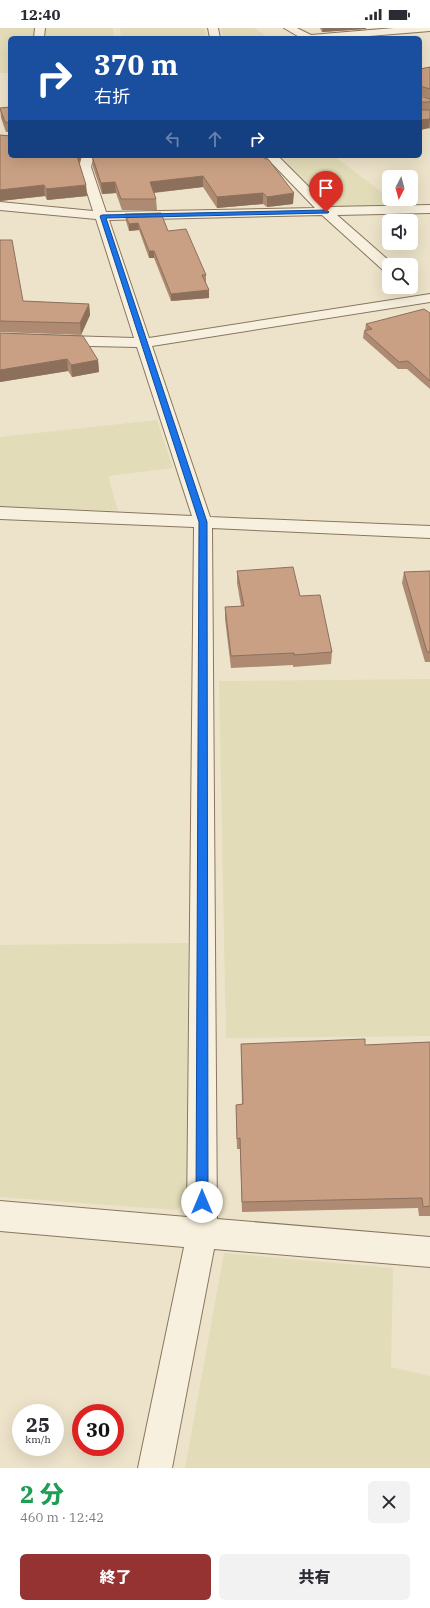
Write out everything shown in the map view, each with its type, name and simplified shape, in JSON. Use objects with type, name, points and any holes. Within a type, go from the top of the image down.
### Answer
[{"type":"street","points":[[289,28],[305,36]]},
{"type":"street","points":[[333,36],[430,28]]},
{"type":"street","points":[[87,158],[85,166],[203,522],[202,1234],[154,1468]]},
{"type":"street","points":[[273,158],[326,212],[382,262]]},
{"type":"street","points":[[0,206],[102,216],[430,209]]},
{"type":"street","points":[[418,292],[428,300]]},
{"type":"street","points":[[0,339],[144,343],[428,300]]},
{"type":"street","points":[[0,513],[430,532]]},
{"type":"street","points":[[0,1216],[430,1252]]},
{"type":"shaded area","points":[[0,28],[34,28],[33,36],[8,36],[8,73],[0,73]]},
{"type":"shaded area","points":[[46,28],[113,28],[114,36],[45,36]]},
{"type":"shaded area","points":[[120,28],[204,28],[206,36],[121,36]]},
{"type":"shaded area","points":[[221,28],[254,28],[266,36],[223,36]]},
{"type":"shaded area","points":[[282,158],[337,158],[382,193],[382,206],[401,207],[333,208]]},
{"type":"shaded area","points":[[157,420],[173,468],[108,476],[118,511],[0,506],[0,437]]},
{"type":"shaded area","points":[[430,679],[430,1036],[226,1038],[219,681]]},
{"type":"shaded area","points":[[188,943],[187,1200],[176,1210],[0,1197],[0,945]]},
{"type":"shaded area","points":[[224,1253],[393,1268],[391,1367],[430,1376],[430,1468],[185,1468]]},
{"type":"building","points":[[430,67],[430,89],[422,87],[422,69]]},
{"type":"building","points":[[422,97],[430,99],[430,102],[422,102]]},
{"type":"building","points":[[8,107],[8,123],[5,122],[0,108]]},
{"type":"building","points":[[422,110],[430,110],[430,119],[422,120]]},
{"type":"building","points":[[0,135],[8,136],[8,158],[78,158],[86,185],[46,189],[44,185],[0,190]]},
{"type":"building","points":[[93,158],[264,158],[268,159],[294,193],[267,197],[263,193],[217,197],[203,176],[150,182],[156,199],[121,199],[115,182],[101,183]]},
{"type":"building","points":[[161,213],[168,231],[186,229],[206,275],[202,275],[209,290],[171,294],[154,251],[149,251],[138,223],[129,224],[125,214]]},
{"type":"building","points":[[0,240],[12,240],[23,301],[89,304],[80,323],[0,321]]},
{"type":"building","points":[[424,309],[430,313],[430,381],[408,361],[399,362],[364,331],[372,329],[366,324]]},
{"type":"building","points":[[0,333],[83,336],[98,360],[71,365],[67,359],[0,370]]},
{"type":"building","points":[[293,567],[300,596],[320,595],[332,652],[294,655],[294,653],[231,656],[225,607],[244,606],[237,571]]},
{"type":"building","points":[[430,571],[430,652],[427,652],[404,572]]},
{"type":"building","points":[[365,1039],[365,1045],[430,1042],[430,1206],[423,1207],[422,1198],[242,1202],[240,1138],[237,1139],[236,1105],[243,1104],[241,1044]]},
{"type":"route","points":[[202,1202],[203,522],[102,216],[326,212]]}]
